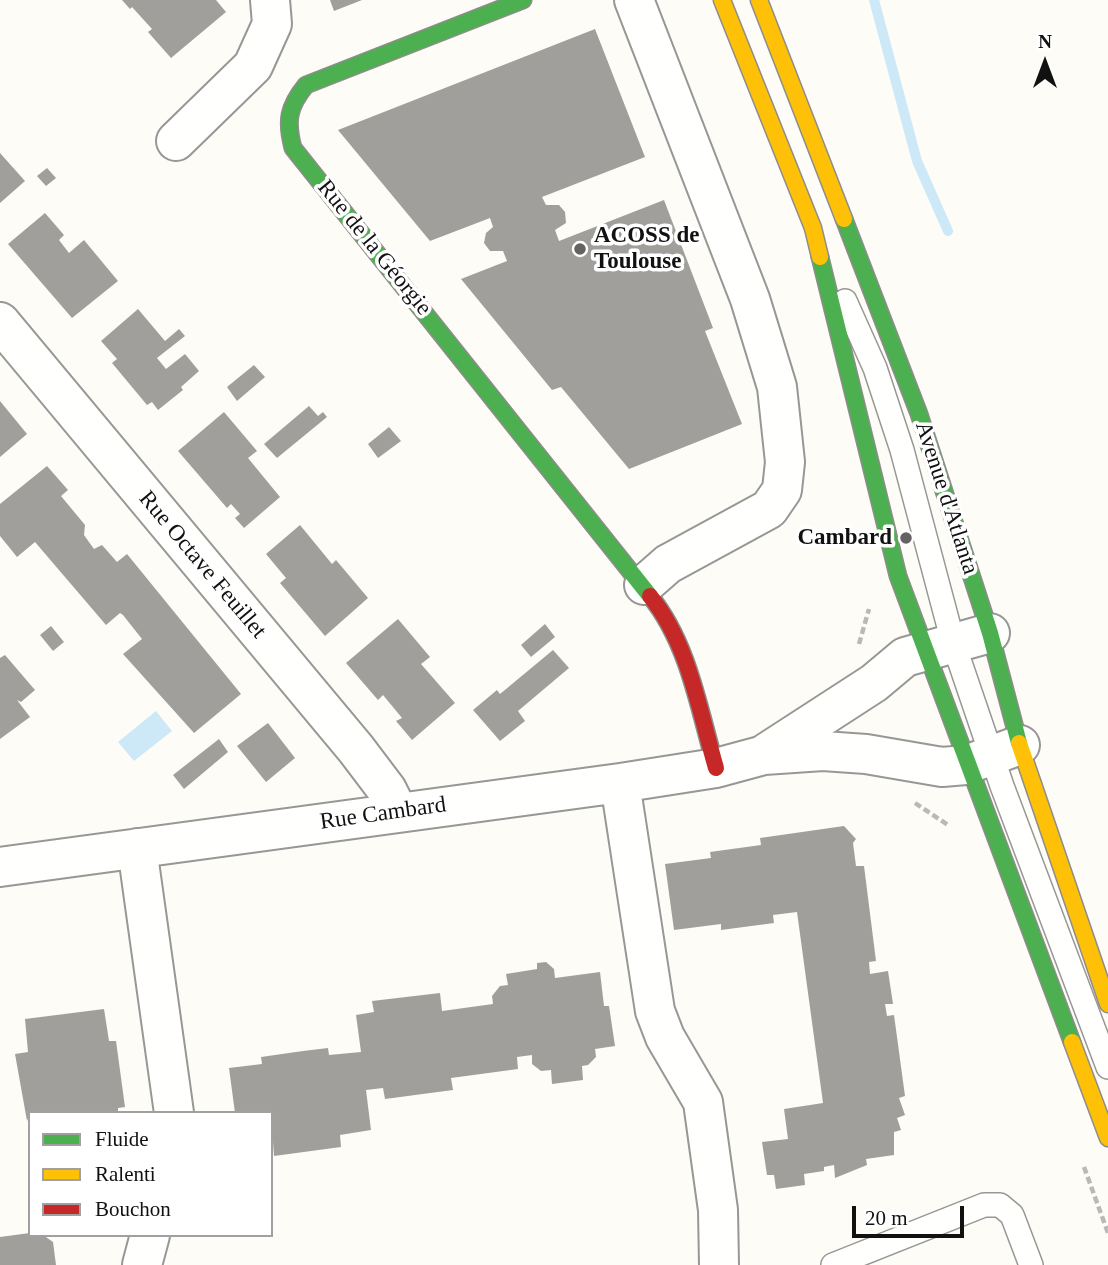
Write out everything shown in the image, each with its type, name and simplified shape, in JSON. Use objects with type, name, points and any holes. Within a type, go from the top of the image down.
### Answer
[{"type":"main road","name":"Rue de la Géorgie","points":[[523,0],[306,85],[289,104],[286,121],[293,148],[667,617],[680,645],[716,768]]},
{"type":"main road","name":"Avenue d'Atlanta","points":[[722,0],[813,228],[898,576],[940,646]]},
{"type":"main road","name":"Avenue d'Atlanta","points":[[759,0],[898,356],[990,633],[993,755],[1108,1138]]},
{"type":"main road","name":"Avenue d'Atlanta","points":[[993,755],[1108,1004]]},
{"type":"street","points":[[176,141],[253,66],[272,24],[270,0]]},
{"type":"street","points":[[634,0],[750,299],[777,387],[785,462],[782,490],[769,509],[668,564],[644,585]]},
{"type":"street","name":"Rue Octave Feuillet","points":[[0,322],[356,749],[387,790],[398,812]]},
{"type":"street","name":"Rue Cambard","points":[[764,755],[874,683],[905,657],[990,633]]},
{"type":"street","name":"Rue Cambard","points":[[0,867],[620,783],[716,768],[764,755],[823,751],[866,754],[942,767],[993,755]]},
{"type":"street","points":[[620,783],[655,1011],[665,1037],[703,1102],[718,1210],[719,1265]]},
{"type":"street","points":[[137,848],[174,1111]]},
{"type":"street","points":[[142,1265],[149,1237]]},
{"type":"lane","name":"Avenue d'Atlanta","points":[[813,228],[875,368],[902,450],[940,646],[993,755],[1108,1067]]},
{"type":"lane","points":[[833,1265],[984,1205],[1000,1205],[1012,1215],[1031,1265]]},
{"type":"water","points":[[156,711],[172,731],[134,761],[118,742]]},
{"type":"building","points":[[122,0],[216,0],[226,12],[171,58],[148,32],[152,29]]},
{"type":"building","points":[[330,0],[362,0],[334,11]]},
{"type":"building","name":"ACOSS de Toulouse","points":[[595,29],[645,157],[542,197],[546,205],[559,205],[565,212],[566,223],[555,230],[559,241],[664,200],[713,328],[705,331],[742,424],[629,469],[561,387],[552,390],[461,279],[507,261],[503,251],[490,251],[484,243],[486,233],[493,227],[490,218],[430,241],[338,130]]},
{"type":"building","points":[[0,153],[25,181],[0,203]]},
{"type":"building","points":[[47,168],[56,178],[46,186],[37,176]]},
{"type":"building","points":[[45,213],[64,235],[59,240],[69,253],[84,240],[118,281],[72,318],[8,244]]},
{"type":"building","points":[[138,309],[165,341],[179,329],[185,336],[157,358],[166,369],[185,354],[199,371],[181,387],[183,390],[158,410],[152,402],[147,405],[112,363],[117,359],[101,341]]},
{"type":"building","points":[[254,365],[265,377],[237,401],[227,387]]},
{"type":"building","points":[[0,401],[27,434],[0,457]]},
{"type":"building","points":[[309,406],[318,416],[323,412],[327,417],[277,458],[264,444]]},
{"type":"building","points":[[224,412],[257,451],[248,458],[280,497],[244,528],[235,518],[240,514],[231,504],[227,508],[178,451]]},
{"type":"building","points":[[389,427],[401,441],[378,458],[368,444]]},
{"type":"building","points":[[47,466],[68,490],[61,496],[85,525],[84,535],[94,549],[102,545],[117,562],[127,554],[241,694],[194,733],[123,654],[142,639],[123,615],[120,613],[106,625],[35,542],[17,557],[0,536],[0,504]]},
{"type":"building","points":[[300,525],[332,564],[336,560],[368,598],[325,636],[280,583],[286,578],[266,554]]},
{"type":"building","points":[[398,619],[430,657],[421,664],[455,703],[412,740],[396,721],[402,718],[383,695],[378,700],[346,663]]},
{"type":"building","points":[[545,624],[555,637],[531,657],[521,645]]},
{"type":"building","points":[[51,626],[64,642],[53,651],[40,635]]},
{"type":"building","points":[[553,650],[569,668],[518,711],[525,721],[500,741],[473,710],[497,690],[500,694]]},
{"type":"building","points":[[5,655],[35,690],[21,702],[17,700],[30,717],[0,739],[0,658]]},
{"type":"building","points":[[268,723],[295,758],[266,782],[237,746]]},
{"type":"building","points":[[219,739],[228,752],[184,789],[173,775]]},
{"type":"building","points":[[844,826],[856,839],[853,843],[856,866],[864,866],[876,961],[869,962],[870,974],[888,971],[893,1004],[885,1004],[887,1016],[894,1015],[905,1096],[899,1098],[905,1115],[897,1118],[901,1130],[894,1132],[894,1155],[866,1159],[867,1165],[835,1178],[834,1165],[824,1167],[824,1171],[804,1174],[805,1185],[776,1189],[774,1175],[767,1175],[762,1142],[788,1139],[784,1109],[823,1103],[797,912],[773,915],[774,923],[721,930],[721,924],[674,930],[665,864],[711,858],[710,852],[761,845],[760,838]]},
{"type":"building","points":[[546,962],[554,969],[555,978],[600,972],[604,1006],[609,1006],[615,1046],[595,1049],[596,1057],[588,1065],[582,1066],[583,1080],[552,1084],[551,1070],[541,1071],[532,1064],[532,1055],[517,1057],[518,1069],[451,1078],[453,1090],[385,1099],[383,1088],[366,1090],[371,1130],[340,1135],[341,1147],[274,1156],[273,1111],[235,1111],[229,1068],[262,1064],[261,1057],[303,1051],[328,1048],[329,1055],[361,1052],[356,1015],[374,1012],[372,1001],[440,993],[442,1011],[493,1004],[492,996],[500,986],[508,985],[506,974],[537,969],[537,963]]},
{"type":"building","points":[[104,1009],[109,1041],[116,1041],[125,1107],[118,1108],[118,1111],[28,1111],[27,1121],[15,1054],[28,1052],[25,1019]]},
{"type":"building","points":[[28,1233],[28,1237],[46,1237],[53,1242],[56,1265],[0,1265],[0,1237]]},
{"type":"waterway","points":[[874,0],[917,161],[948,231]]},
{"type":"traffic: fast","points":[[523,0],[306,85],[295,100],[290,115],[293,148],[650,596]]},
{"type":"traffic: fast","points":[[844,219],[919,414],[990,633],[1019,743]]},
{"type":"traffic: fast","points":[[820,257],[898,576],[1072,1042]]},
{"type":"traffic: slow","points":[[722,0],[813,228],[820,257]]},
{"type":"traffic: slow","points":[[759,0],[844,219]]},
{"type":"traffic: slow","points":[[1019,743],[1108,1004]]},
{"type":"traffic: slow","points":[[1072,1042],[1108,1138]]},
{"type":"traffic: jam","points":[[650,596],[684,656],[716,768]]},
{"type":"place","name":"ACOSS de Toulouse","points":[[580,249]]},
{"type":"place","name":"Cambard","points":[[906,538]]}]
